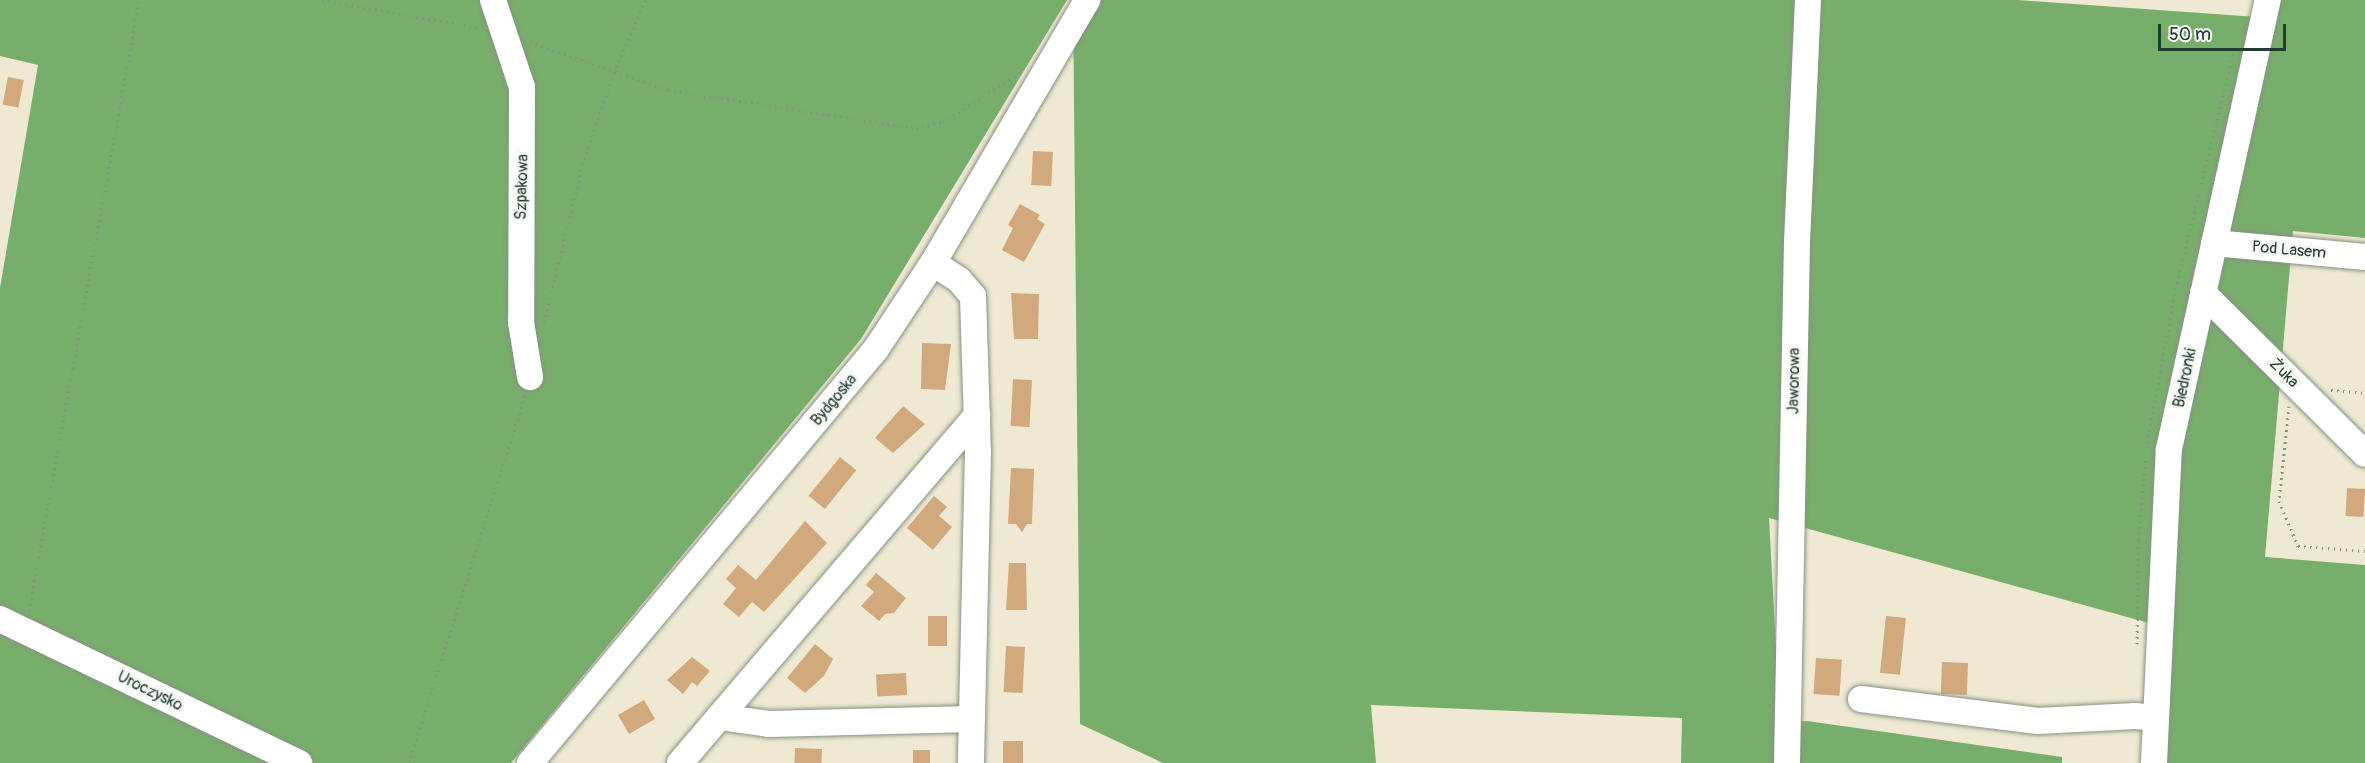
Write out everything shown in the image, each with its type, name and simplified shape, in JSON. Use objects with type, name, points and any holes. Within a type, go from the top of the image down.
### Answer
[{"type":"street","name":"Szpakowa","points":[[493,0],[522,87],[521,322],[530,377]]},
{"type":"street","name":"Bydgoska","points":[[530,763],[876,349],[933,263],[1087,0]]},
{"type":"street","name":"Jaworowa","points":[[1787,763],[1797,242],[1808,0]]},
{"type":"street","name":"Biedronki","points":[[2154,763],[2169,450],[2268,0]]},
{"type":"street","name":"Pod Lasem","points":[[2214,243],[2365,257]]},
{"type":"street","points":[[933,263],[959,280],[972,296],[977,415],[971,763]]},
{"type":"street","name":"Żuka","points":[[2203,293],[2365,454]]},
{"type":"street","points":[[680,763],[977,415]]},
{"type":"street","name":"Uroczysko","points":[[0,619],[299,763]]},
{"type":"street","points":[[1861,699],[2038,721],[2156,718]]},
{"type":"street","points":[[719,717],[769,724],[972,719]]},
{"type":"path","points":[[25,631],[139,0]]},
{"type":"path","points":[[322,0],[504,32],[668,90],[792,112],[916,128],[943,122],[1016,74],[1047,67]]},
{"type":"path","points":[[2293,381],[2279,501],[2298,546],[2365,551]]},
{"type":"green space","points":[[0,0],[1067,0],[861,339],[511,763],[0,763],[0,288],[38,65],[0,56]]},
{"type":"green space","points":[[1073,0],[2018,0],[2271,18],[2274,0],[2365,0],[2365,238],[2293,231],[2265,557],[2365,565],[2365,763],[2167,763],[2167,628],[1769,518],[1780,722],[1807,721],[2062,757],[2062,763],[1681,763],[1682,718],[1371,705],[1376,763],[1163,763],[1080,724]]},
{"type":"building","points":[[8,77],[24,80],[18,108],[3,104]]},
{"type":"building","points":[[1033,151],[1053,152],[1051,186],[1031,185]]},
{"type":"building","points":[[1020,204],[1040,215],[1037,219],[1045,224],[1024,262],[1002,250],[1013,228],[1008,225]]},
{"type":"building","points":[[1011,293],[1039,294],[1038,339],[1014,339]]},
{"type":"building","points":[[922,343],[951,344],[945,390],[921,389]]},
{"type":"building","points":[[1013,379],[1032,380],[1030,427],[1011,426]]},
{"type":"building","points":[[903,406],[925,424],[893,453],[875,438]]},
{"type":"building","points":[[840,457],[856,470],[825,509],[809,496]]},
{"type":"building","points":[[1011,468],[1034,469],[1032,524],[1027,524],[1022,532],[1016,524],[1008,524]]},
{"type":"building","points":[[2347,488],[2365,489],[2364,517],[2346,516]]},
{"type":"building","points":[[934,496],[947,507],[939,516],[952,527],[933,550],[907,528]]},
{"type":"building","points":[[805,521],[827,543],[764,612],[752,602],[739,617],[723,604],[736,588],[726,579],[738,565],[756,580]]},
{"type":"building","points":[[1009,563],[1026,563],[1027,610],[1006,610]]},
{"type":"building","points":[[876,573],[906,598],[894,613],[885,614],[879,621],[861,606],[874,592],[866,585]]},
{"type":"building","points":[[928,616],[947,616],[947,646],[928,646]]},
{"type":"building","points":[[1886,616],[1906,618],[1900,675],[1880,673]]},
{"type":"building","points":[[815,644],[833,659],[824,676],[805,693],[787,678]]},
{"type":"building","points":[[1006,646],[1025,647],[1023,693],[1004,692]]},
{"type":"building","points":[[692,657],[710,671],[697,686],[692,682],[683,694],[667,680]]},
{"type":"building","points":[[1816,658],[1842,660],[1839,696],[1813,694]]},
{"type":"building","points":[[1942,662],[1968,663],[1967,695],[1941,694]]},
{"type":"building","points":[[906,673],[907,695],[877,697],[876,675]]},
{"type":"building","points":[[644,700],[655,719],[629,734],[618,715]]},
{"type":"building","points":[[1003,741],[1023,741],[1023,763],[1003,763]]},
{"type":"building","points":[[795,748],[822,749],[821,763],[794,763]]},
{"type":"building","points":[[913,750],[930,750],[930,763],[913,763]]}]
